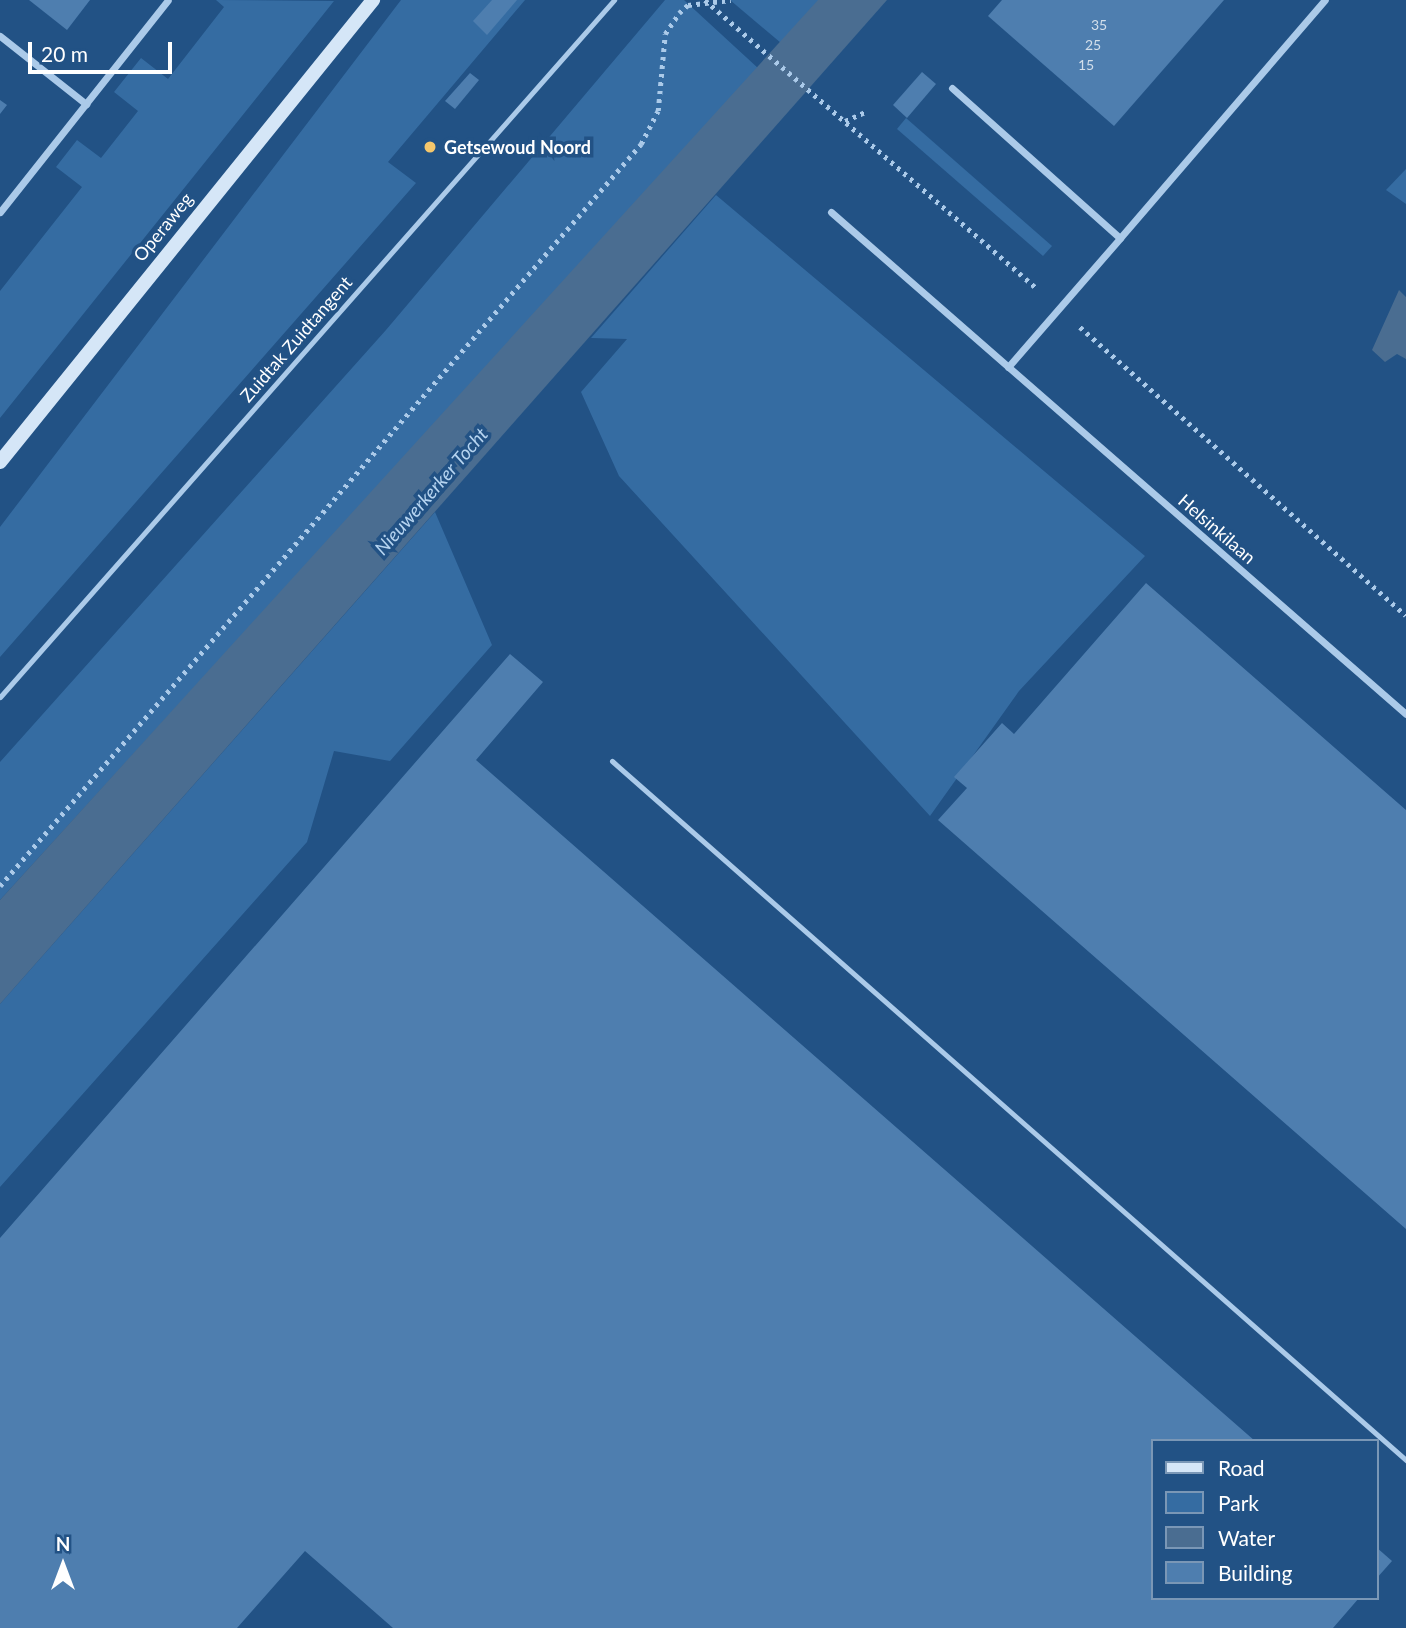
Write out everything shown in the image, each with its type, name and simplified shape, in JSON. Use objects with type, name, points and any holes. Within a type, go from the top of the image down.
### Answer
[{"type":"main road","name":"Operaweg","points":[[357,16],[366,0]]},
{"type":"main road","name":"Operaweg","points":[[0,462],[357,16],[373,0]]},
{"type":"street","points":[[0,212],[168,0]]},
{"type":"street","points":[[1008,367],[1325,0]]},
{"type":"street","points":[[0,37],[86,104]]},
{"type":"street","points":[[951,88],[1120,238]]},
{"type":"street","name":"Helsinkilaan","points":[[831,212],[1406,714]]},
{"type":"lane","name":"Zuidtak Zuidtangent","points":[[0,697],[614,0]]},
{"type":"lane","points":[[612,761],[1406,1460]]},
{"type":"path","points":[[705,0],[1406,615]]},
{"type":"path","points":[[0,886],[641,144],[658,111],[665,34],[688,5],[711,6],[731,0]]},
{"type":"path","points":[[845,121],[865,112]]},
{"type":"green space","points":[[216,0],[334,1],[0,418],[0,291],[82,187],[56,167],[77,140],[101,158],[138,111],[114,92],[141,58],[168,79],[224,7]]},
{"type":"green space","points":[[401,0],[525,0],[388,162],[416,183],[0,657],[0,527]]},
{"type":"green space","points":[[665,0],[684,0],[759,69],[0,900],[0,762],[386,330]]},
{"type":"green space","points":[[730,0],[819,0],[781,43]]},
{"type":"green space","points":[[906,118],[1052,246],[1043,256],[897,129]]},
{"type":"green space","points":[[1406,169],[1406,204],[1386,190]]},
{"type":"green space","points":[[716,195],[1145,556],[1019,691],[930,816],[619,476],[581,392],[627,339],[591,338]]},
{"type":"green space","points":[[435,512],[492,645],[390,761],[334,751],[307,842],[0,1187],[0,1004]]},
{"type":"water","name":"Nieuwerkerker Tocht","points":[[818,0],[887,0],[0,1004],[0,900]]},
{"type":"water","points":[[1399,290],[1406,297],[1406,359],[1397,354],[1385,362],[1372,350]]},
{"type":"building","points":[[29,0],[90,0],[67,30]]},
{"type":"building","points":[[492,0],[517,0],[487,35],[473,21]]},
{"type":"building","points":[[1002,0],[1224,0],[1114,126],[988,16]]},
{"type":"building","points":[[922,72],[936,84],[907,118],[893,105]]},
{"type":"building","points":[[470,73],[479,80],[455,109],[445,101]]},
{"type":"building","points":[[0,100],[7,105],[0,114]]},
{"type":"building","points":[[1146,583],[1406,810],[1406,1229],[938,820],[967,788],[954,777],[1002,723],[1014,734]]},
{"type":"building","points":[[510,654],[543,682],[476,760],[1253,1439],[1150,1439],[1150,1600],[1357,1600],[1333,1628],[393,1628],[305,1551],[237,1628],[0,1628],[0,1238]]},
{"type":"building","points":[[1378,1549],[1392,1561],[1378,1577]]},
{"type":"place","name":"Getsewoud Noord","points":[[430,147]]}]
